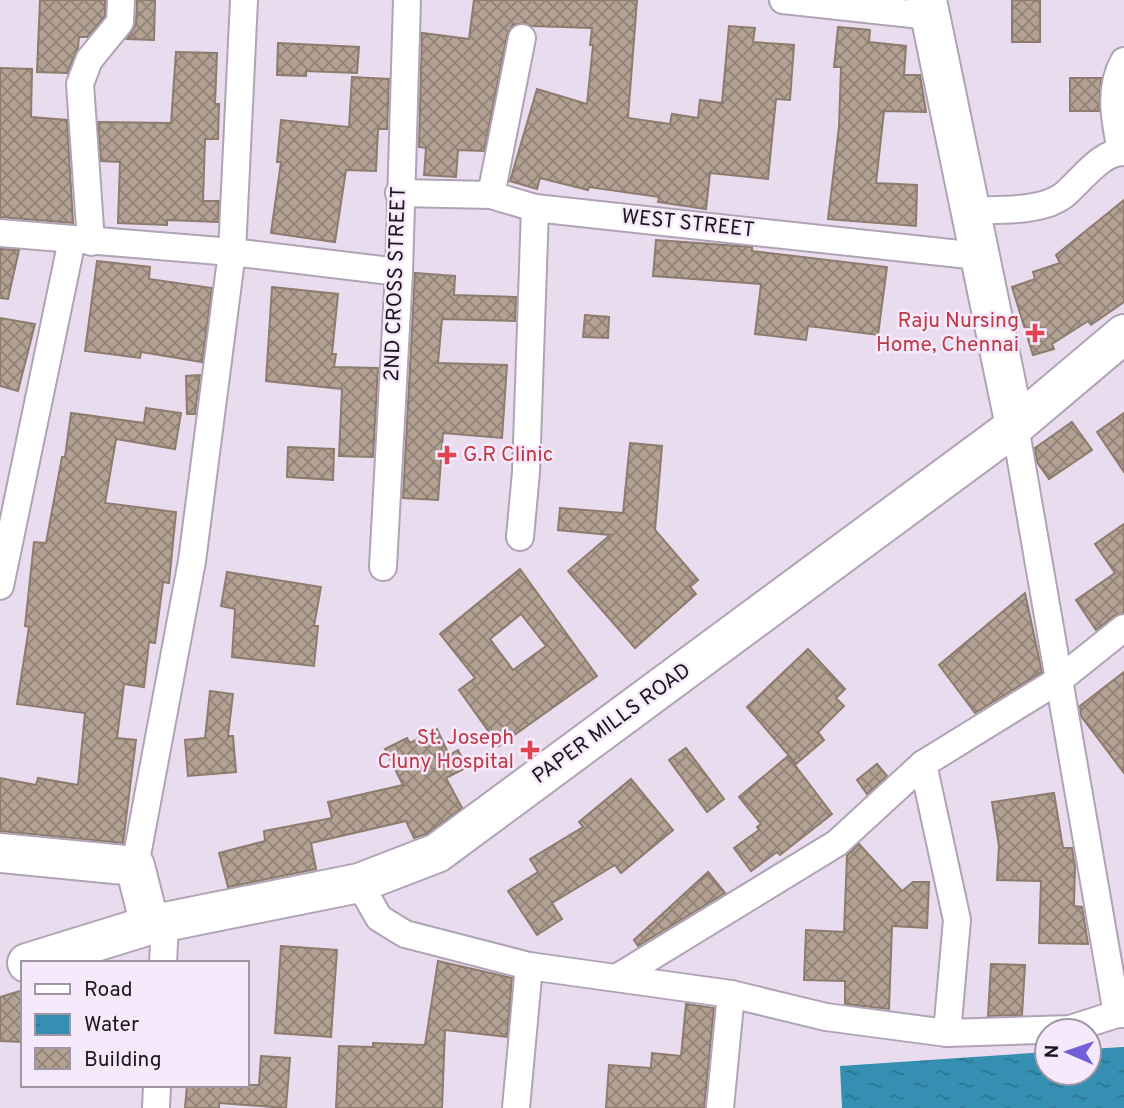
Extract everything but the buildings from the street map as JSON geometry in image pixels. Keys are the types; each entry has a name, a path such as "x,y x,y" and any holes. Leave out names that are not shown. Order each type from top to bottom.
{"main road":[{"path":"928,8 1015,426"},
{"name":"PAPER MILLS ROAD","path":"32,961 158,924 359,883 437,853 1015,426 1124,334"},
{"path":"0,853 135,866 158,924"},
{"name":"PAPER MILLS ROAD","path":"0,971 21,964"}],"street":[{"path":"0,586 82,241 80,84 89,60 120,22 121,0"},
{"path":"135,866 192,561 232,252 244,0"},
{"name":"2ND CROSS STREET","path":"383,568 399,271 399,193 407,0"},
{"path":"783,0 928,8"},
{"path":"491,195 522,38"},
{"path":"969,211 1045,204 1061,197 1097,164 1123,152 1114,119 1115,86 1124,61"},
{"name":"WEST STREET","path":"399,193 491,195 535,208 978,256"},
{"path":"520,537 526,472 535,208"},
{"path":"0,233 232,252 399,271"},
{"path":"359,883 379,918 405,934 529,966 731,994 826,1017 947,1033 1070,1028 1121,1014 1015,426"},
{"path":"618,977 837,843 922,764 1059,680 1124,628"},
{"path":"922,764 957,920 947,1033"},
{"path":"158,924 163,961"},
{"path":"516,1108 529,966"},
{"path":"720,1108 731,994"},
{"path":"156,1108 157,1087"}],"water":[{"path":"1124,1047 1124,1108 842,1108 840,1066 1033,1053 1033,1087 1103,1087 1103,1048"}],"place":[{"name":"Raju Nursing Home, Chennai","path":"1035,333"},
{"name":"G.R Clinic","path":"447,455"},
{"name":"St. Joseph Cluny Hospital","path":"530,750"}]}
